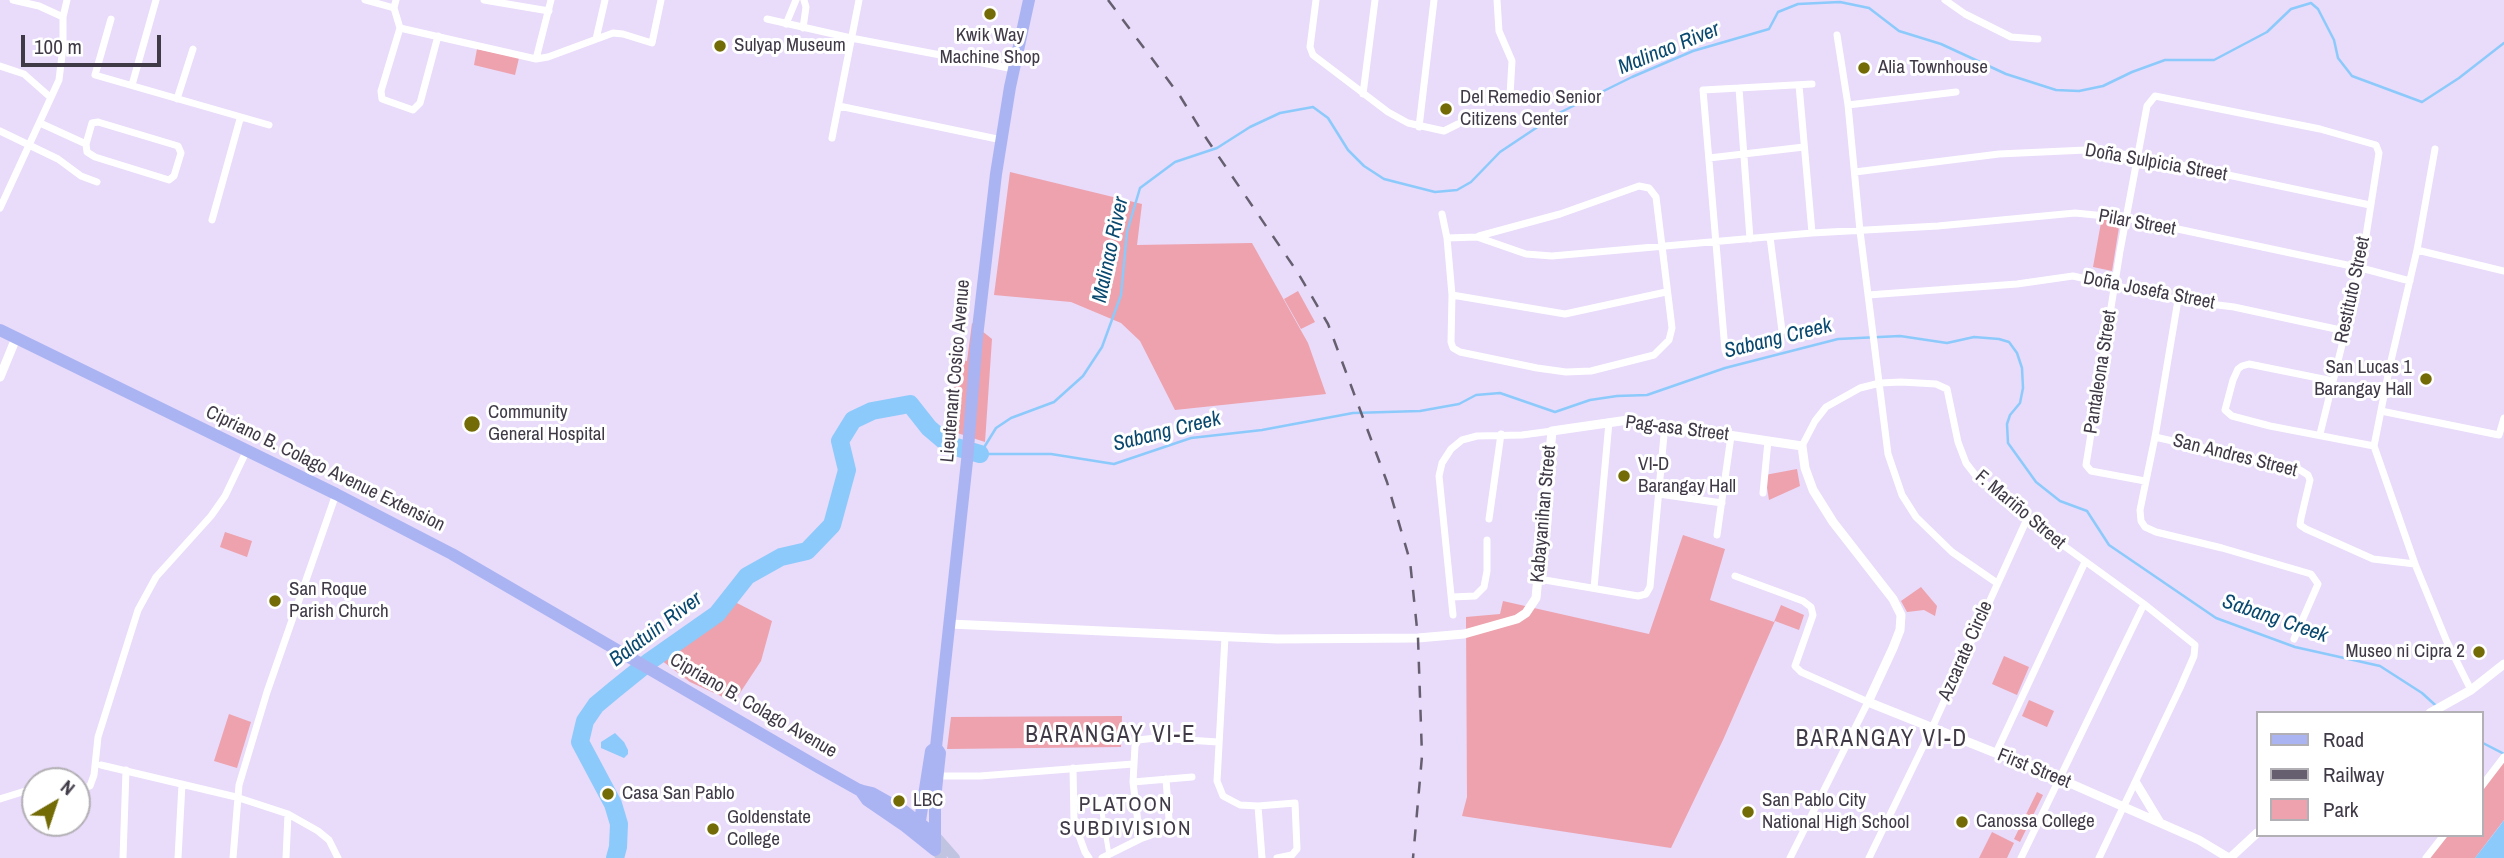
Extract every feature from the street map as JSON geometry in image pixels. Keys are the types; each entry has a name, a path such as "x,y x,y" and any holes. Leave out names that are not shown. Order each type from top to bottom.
{"main road":[{"name":"Lieutenant Cosico Avenue","path":"938,854 934,834 940,753 936,747 967,460 977,337 1002,140 1029,0"},
{"name":"Cipriano B. Colago Avenue Extension","path":"0,330 336,494 452,554 628,655"},
{"name":"Cipriano B. Colago Avenue","path":"628,655 859,790 867,800 918,829 934,834 955,858"},
{"name":"Lieutenant Cosico Avenue","path":"918,829 931,751 936,747"},
{"name":"Cipriano B. Colago Avenue","path":"918,829 938,854"}],"street":[{"path":"13,0 39,6 63,17"},
{"path":"0,208 59,80 63,17 67,0"},
{"path":"132,85 156,0"},
{"path":"365,0 395,4 400,28 381,91 382,99 413,110 420,103 438,36"},
{"path":"484,0 549,11"},
{"path":"536,59 551,0"},
{"path":"596,39 605,0"},
{"path":"400,28 536,59 613,33 652,43 661,0"},
{"path":"786,24 796,0"},
{"path":"803,28 806,6 804,0"},
{"path":"832,138 859,0"},
{"path":"1316,0 1310,47 1313,55 1388,112 1419,127 1444,131 1458,124"},
{"path":"1363,94 1375,0"},
{"path":"1419,127 1434,0"},
{"path":"1497,0 1499,31 1512,61 1510,95"},
{"path":"1945,0 1965,14 2011,37 2038,39"},
{"path":"111,19 95,75 268,125"},
{"path":"767,19 1014,69"},
{"path":"1837,35 1848,105 1860,231 1888,454 1902,495 1916,517 1933,536 1997,583"},
{"path":"177,99 193,49"},
{"path":"0,66 24,74 50,97"},
{"path":"1725,350 1703,90 1812,84"},
{"path":"1799,85 1812,233"},
{"path":"1740,88 1750,239"},
{"path":"1848,105 1956,92"},
{"name":"Restituto Street","path":"2155,96 2345,134 2376,145 2379,153 2361,268 2320,434"},
{"name":"Pantaleona Street","path":"2145,481 2091,471 2086,465 2126,218 2147,106 2155,96"},
{"path":"839,106 1002,140"},
{"path":"212,220 240,118"},
{"path":"40,122 86,144"},
{"path":"98,122 178,146 181,153 174,176 169,180 95,157 87,152 86,144 92,123 98,122"},
{"path":"0,131 58,159 81,176 97,182"},
{"path":"1709,158 1804,147"},
{"name":"Doña Sulpicia Street","path":"1856,172 1999,154 2065,149 2138,156 2370,205"},
{"path":"2435,149 2417,250 2374,446 2415,564 2447,642 2471,690"},
{"path":"1442,214 1447,238 1451,342 1453,348 1460,352 1537,368 1566,372 1591,371 1654,355 1669,340 1672,328 1656,197 1649,188 1639,186 1560,214 1477,237 1447,238"},
{"name":"Pilar Street","path":"1477,237 1526,254 1552,257 1812,233 1938,226 2074,212 2126,218 2410,281"},
{"path":"1770,237 1782,331"},
{"path":"2417,250 2504,271"},
{"name":"Doña Josefa Street","path":"1868,295 2017,284 2073,276 2178,300 2234,307 2345,331"},
{"path":"1451,295 1564,314 1666,292"},
{"path":"2178,300 2140,510 2141,521 2145,527 2156,532 2311,574 2318,584 2294,639"},
{"path":"0,377 16,338"},
{"path":"2333,381 2249,365 2238,369 2225,410 2227,414 2270,426 2374,446"},
{"name":"F. Mariño Street","path":"1802,446 1826,407 1860,388 1880,383 1936,384 1947,388 1958,442 1966,463 1976,476 2027,519 2144,604 2194,645 2195,651 2125,807 2099,858"},
{"path":"2381,411 2499,435 2504,418"},
{"name":"Pag-asa Street","path":"1552,431 1628,420 1802,446"},
{"path":"1594,588 1609,422"},
{"path":"1539,579 1638,596 1646,594 1650,587 1665,424"},
{"path":"1453,615 1439,476 1441,463 1462,440 1478,436 1552,431"},
{"name":"Kabayanihan Street","path":"1226,637 1339,639 1452,636 1517,619 1526,613 1536,598 1552,431"},
{"path":"1489,519 1501,434"},
{"path":"1717,535 1731,436"},
{"name":"San Andres Street","path":"2155,437 2300,471 2308,475 2310,480 2300,525 2382,562 2415,564"},
{"path":"1763,493 1768,441"},
{"path":"1790,858 1893,648 1900,630 1901,615 1893,599 1833,522 1813,490 1805,468 1802,446"},
{"path":"91,783 98,737 138,610 156,576 211,516 225,496 247,450"},
{"path":"233,858 236,797 267,692 336,494"},
{"path":"1659,494 1722,503"},
{"name":"Azcarate Circle","path":"1869,858 1932,728 2027,519"},
{"path":"1452,597 1475,596 1485,587 1487,540"},
{"path":"1996,753 2085,562"},
{"path":"1735,576 1803,601 1811,607 1812,615 1795,666 1801,672 1868,702"},
{"path":"2021,858 2144,604"},
{"path":"950,624 1226,637 1217,781 1223,796 1240,805 1295,803 1297,849 1292,855 1277,858"},
{"path":"2434,711 2471,690 2504,664"},
{"name":"First Street","path":"1868,702 2058,778 2199,840 2230,858"},
{"path":"1140,839 1133,782 1135,747 1138,740 1156,738 1218,741"},
{"path":"2483,784 2503,758"},
{"path":"937,776 1007,774 1133,764"},
{"path":"101,765 236,797 288,814 318,831 329,841 338,858"},
{"path":"1073,768 1076,829 1089,858"},
{"path":"123,858 126,770"},
{"path":"1133,782 1192,777"},
{"path":"1100,800 1105,856 1164,830 1168,825 1166,779"},
{"path":"2136,783 2160,822"},
{"path":"178,858 182,784"},
{"path":"0,799 21,793"},
{"path":"1074,802 1135,798"},
{"path":"1258,806 1262,858"},
{"path":"286,858 288,814"},
{"path":"2230,858 2256,834"},
{"path":"2426,858 2442,837"}],"green space":[{"path":"477,49 519,58 515,75 474,65"},
{"path":"1010,172 1142,204 1137,245 1252,243 1308,343 1326,394 1175,410 1140,341 1121,323 1071,302 994,295"},
{"path":"2102,217 2120,221 2112,271 2093,267"},
{"path":"1298,291 1315,322 1301,329 1284,299"},
{"path":"972,323 992,339 985,442 948,430 958,360 967,361"},
{"path":"1797,469 1800,486 1769,500 1765,475"},
{"path":"225,532 252,541 247,557 220,547"},
{"path":"1683,535 1725,549 1710,600 1774,622 1781,605 1804,615 1799,630 1775,621 1723,740 1671,848 1462,816 1467,797 1466,617 1500,614 1503,601 1649,634"},
{"path":"1921,587 1937,606 1935,616 1924,610 1907,612 1901,601"},
{"path":"735,602 772,621 761,661 734,702 690,682 661,660"},
{"path":"2004,656 2029,667 2017,695 1992,684"},
{"path":"2029,700 2054,711 2047,727 2022,716"},
{"path":"229,714 251,722 237,768 214,761"},
{"path":"1122,716 1121,747 947,749 951,717"},
{"path":"2504,757 2504,820 2475,858 2423,858 2439,837 2483,837 2483,783"},
{"path":"2037,792 2043,795 2020,842 2014,839"},
{"path":"1992,832 2014,843 2007,858 1979,858"}],"water":[{"path":"615,733 628,750 624,758 601,748 601,742"},
{"path":"2504,820 2504,858 2475,858 2499,827"}],"waterway":[{"name":"Malinao River","path":"980,454 996,428 1011,418 1054,402 1083,376 1102,347 1121,295 1127,232 1140,188 1175,162 1217,148 1250,127 1280,113 1313,107 1328,118 1348,150 1364,166 1384,179 1435,192 1457,190 1471,182 1500,152 1557,114 1693,51 1769,29 1778,12 1798,4 1840,2 1869,8 1899,31 1941,44 2006,74 2056,90 2079,91 2103,86 2165,60 2214,60 2267,32 2291,9 2311,3 2318,9 2334,40 2338,58 2352,76 2422,102 2459,78 2504,43"},
{"name":"Sabang Creek","path":"980,454 1051,454 1114,464 1191,438 1262,430 1353,413 1420,411 1459,404 1476,395 1500,393 1555,412 1590,400 1647,395 1725,368 1838,339 1900,336 1947,343 1974,337 1999,339 2009,342 2017,353 2022,368 2023,388 2020,403 2010,415 2007,424 2008,443 2036,482 2060,501 2087,511 2109,545 2216,618 2295,647 2380,666 2422,693 2442,711"},
{"name":"Balatuin River","path":"615,858 619,824 613,804 580,742 585,721 596,705 614,690 717,614 747,576 781,557 807,551 832,525 847,470 840,441 853,420 872,411 910,404 929,428 949,445 980,454"},
{"name":"Sabang Creek","path":"2483,743 2504,754"}],"railway":[{"path":"1108,0 1180,96 1298,273 1328,324 1387,482 1410,561 1418,638 1422,756 1413,858"}],"place":[{"name":"Kwik Way Machine Shop","path":"990,14"},
{"name":"Sulyap Museum","path":"720,46"},
{"name":"Alia Townhouse","path":"1864,68"},
{"name":"Del Remedio Senior Citizens Center","path":"1446,109"},
{"name":"San Lucas 1 Barangay Hall","path":"2426,379"},
{"name":"Community General Hospital","path":"472,424"},
{"name":"VI-D Barangay Hall","path":"1624,476"},
{"name":"San Roque Parish Church","path":"275,601"},
{"name":"Museo ni Cipra 2","path":"2479,652"},
{"name":"Casa San Pablo","path":"608,794"},
{"name":"LBC","path":"899,801"},
{"name":"San Pablo City National High School","path":"1748,812"},
{"name":"Canossa College","path":"1962,822"},
{"name":"Goldenstate College","path":"713,829"}],"district":[{"name":"BARANGAY VI-E","path":"1111,736"},
{"name":"BARANGAY VI-D","path":"1882,740"},
{"name":"PLATOON SUBDIVISION","path":"1126,817"}]}
